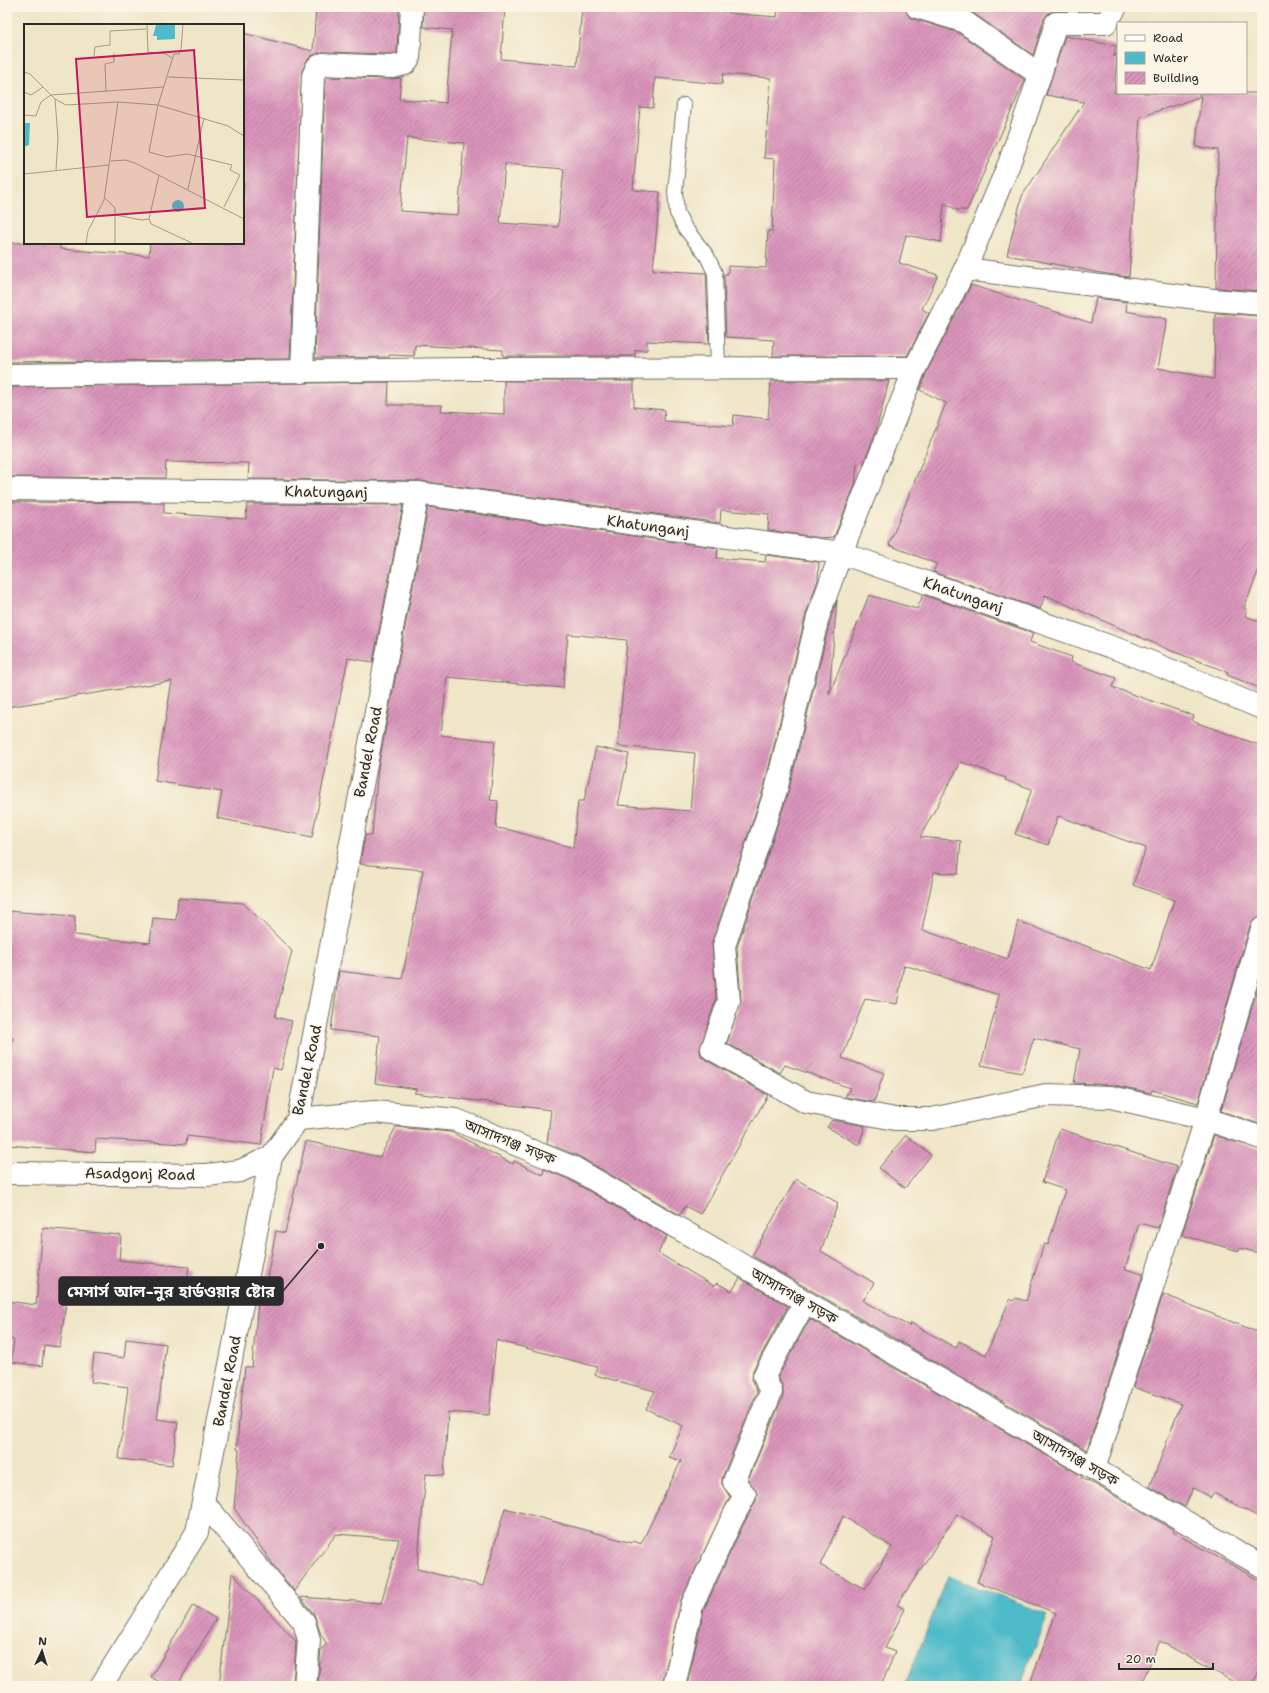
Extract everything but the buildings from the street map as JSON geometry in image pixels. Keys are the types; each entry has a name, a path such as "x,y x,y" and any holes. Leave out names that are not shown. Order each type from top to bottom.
{"street":[{"path":"302,372 313,76 317,68 323,64 392,67 405,64 409,58 412,7"},
{"path":"916,7 963,21 1040,75"},
{"path":"1116,7 1106,23 1056,23 1040,75 1009,164 965,269 916,368 841,553 818,617 776,790 724,946 728,1001 712,1049 806,1102 895,1119 932,1119 1046,1095 1111,1097 1206,1119 1262,1138"},
{"path":"965,269 1213,300 1262,304"},
{"path":"7,374 718,368 916,368"},
{"name":"Khatunganj","path":"7,489 418,493 841,553 1126,652 1262,708"},
{"name":"Bandel Road","path":"101,1686 197,1532 204,1503 271,1157 298,1119 418,493"},
{"path":"1094,1469 1206,1119 1262,928"},
{"name":"আসাদগঞ্জ সড়ক","path":"298,1119 375,1112 456,1120 574,1168 1262,1566"},
{"name":"Asadgonj Road","path":"7,1173 207,1174 240,1171 271,1157"},
{"path":"674,1686 692,1605 732,1519 745,1495 734,1482 771,1392 764,1376 804,1302"},
{"path":"204,1503 304,1622 309,1640 306,1686"}],"lane":[{"path":"684,105 675,192 677,213 684,228 707,256 715,273 718,368"}],"water":[{"path":"948,1576 1048,1615 1020,1686 905,1686"}],"place":[{"name":"মেসার্স আল-নুর হার্ডওয়ার ষ্টোর","path":"321,1246"}]}
